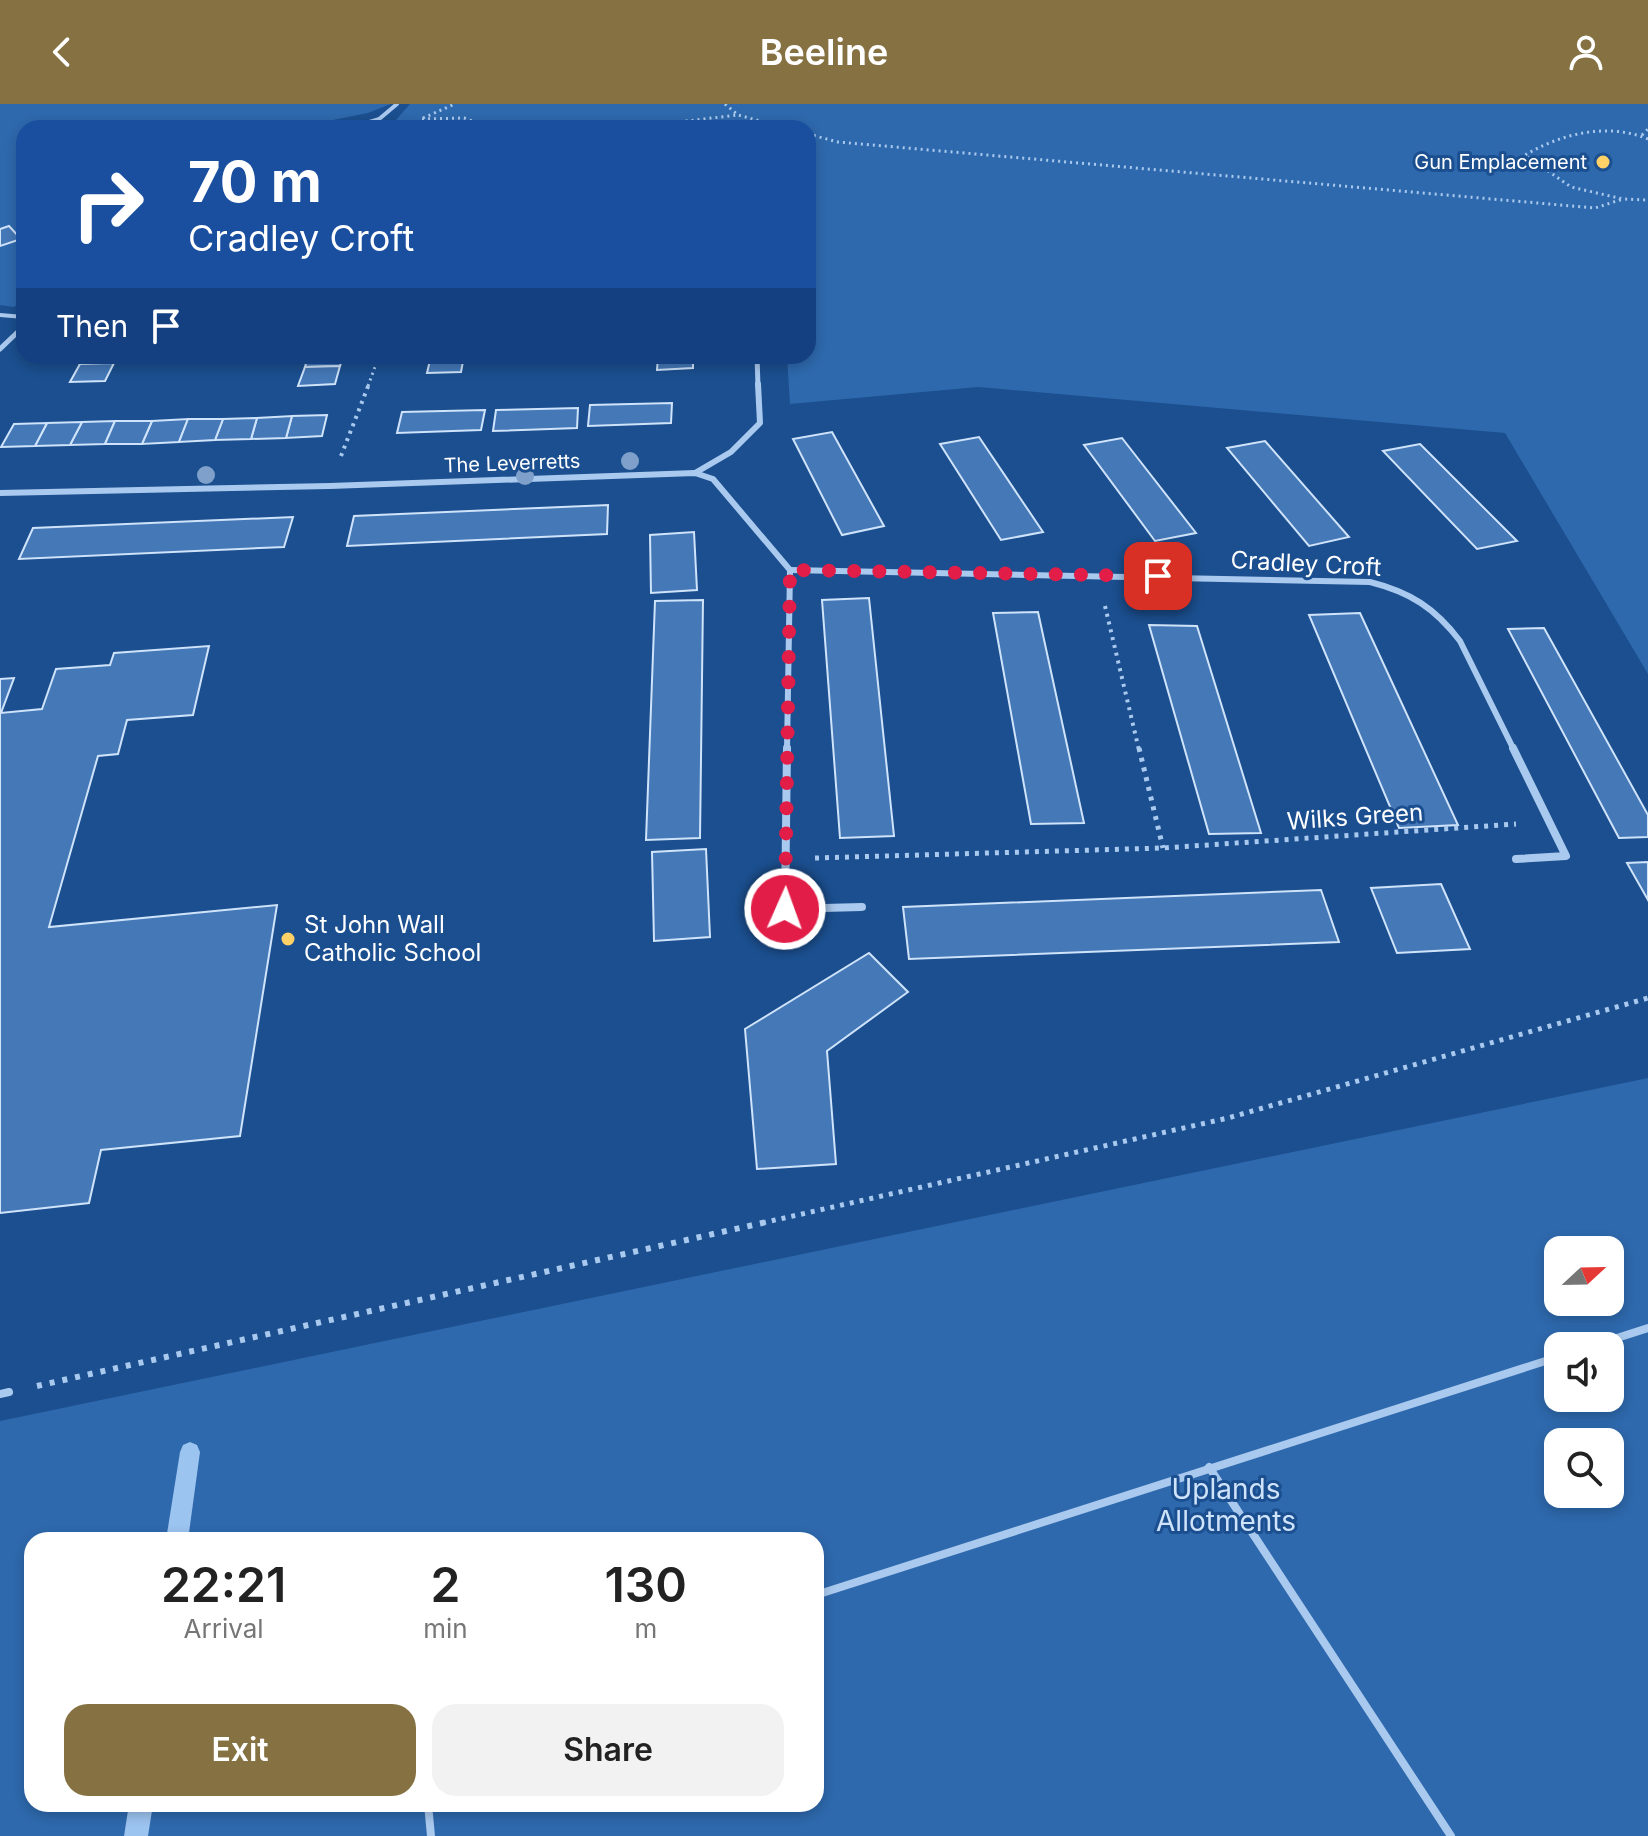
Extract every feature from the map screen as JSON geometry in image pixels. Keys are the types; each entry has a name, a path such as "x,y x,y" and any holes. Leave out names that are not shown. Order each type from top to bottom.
{"street":[{"path":"0,349 16,334"},
{"name":"The Leverretts","path":"0,493 330,486 695,473 731,452 760,423 757,364"},
{"path":"695,473 713,479 790,570 785,909 862,907"},
{"name":"Cradley Croft","path":"790,570 1370,582 1406,590 1440,615 1460,641 1566,856 1516,859"}],"lane":[{"path":"378,120 397,104"},
{"path":"1624,1336 1648,1328"},
{"path":"824,1592 1544,1361"},
{"path":"1209,1467 1451,1836"},
{"path":"429,1812 431,1836"}],"path":[{"path":"725,104 738,115"},
{"path":"695,120 738,115 756,120"},
{"path":"420,120 469,120"},
{"path":"1642,135 1648,129"},
{"path":"1648,139 1642,135 1564,135 1525,155 1571,187 1623,199 1648,200"},
{"path":"816,136 838,142 1595,208 1623,199"},
{"path":"330,486 376,364"},
{"path":"1097,574 1163,848"},
{"name":"Wilks Green","path":"786,858 1163,848 1548,822"},
{"path":"4,1393 1228,1118 1648,998"}],"green space":[{"path":"0,104 391,104 368,113 333,120 16,120 16,306 0,305"},
{"path":"410,104 1648,104 1648,674 1505,433 978,387 790,404 788,364 816,364 816,120 396,120"},
{"name":"Uplands Allotments","path":"1648,1078 1648,1836 0,1836 0,1421"}],"building":[{"path":"9,226 16,234 16,241 0,246 0,229"},
{"path":"80,364 114,364 105,381 70,382"},
{"path":"306,364 341,364 340,366 305,367"},
{"path":"429,364 462,364 461,372 427,373"},
{"path":"657,364 693,364 693,368 657,370"},
{"path":"340,366 335,384 298,386 305,367"},
{"path":"672,403 671,423 588,426 590,405"},
{"path":"578,408 577,428 493,431 496,410"},
{"path":"485,410 481,430 397,433 402,412"},
{"path":"327,415 322,436 286,438 292,416"},
{"path":"292,416 286,438 251,439 257,418"},
{"path":"257,418 251,439 215,440 223,419"},
{"path":"188,419 179,442 142,444 152,421"},
{"path":"188,419 223,419 215,440 179,442"},
{"path":"115,421 105,444 70,445 82,422"},
{"path":"115,421 152,421 142,444 105,444"},
{"path":"82,422 70,445 35,446 47,423"},
{"path":"47,423 35,446 1,447 14,424"},
{"path":"832,432 884,526 842,535 793,439"},
{"path":"979,437 1043,532 1001,540 940,444"},
{"path":"1122,438 1196,533 1155,541 1084,445"},
{"path":"1265,441 1349,537 1309,546 1227,448"},
{"path":"1420,444 1517,541 1477,549 1383,451"},
{"path":"608,505 607,534 347,546 354,516"},
{"path":"293,517 284,547 19,559 33,528"},
{"path":"694,532 697,590 651,593 650,535"},
{"path":"869,598 894,836 840,838 822,600"},
{"path":"703,600 700,838 646,840 655,601"},
{"path":"1038,612 1084,823 1031,824 993,613"},
{"path":"1360,613 1458,825 1399,828 1309,615"},
{"path":"1149,625 1197,626 1261,833 1209,834"},
{"path":"1544,628 1648,815 1648,837 1619,838 1508,629"},
{"path":"209,646 193,715 127,720 118,754 98,756 49,927 277,905 240,1136 101,1150 89,1203 0,1213 0,679 14,678 1,713 42,709 56,669 110,665 114,653"},
{"path":"706,849 710,937 654,941 652,852"},
{"path":"1648,862 1648,900 1627,863"},
{"path":"1441,884 1470,949 1397,953 1371,888"},
{"path":"1321,890 1339,942 909,959 903,907"},
{"path":"869,953 908,992 827,1051 836,1164 757,1169 745,1029"}],"waterway":[{"path":"178,1532 190,1452"},
{"path":"136,1836 140,1812"}],"place":[{"name":"Gun Emplacement","path":"1603,162"},
{"name":"St John Wall Catholic School","path":"288,939"}],"route":[{"path":"785,909 790,570 1158,576"}]}
